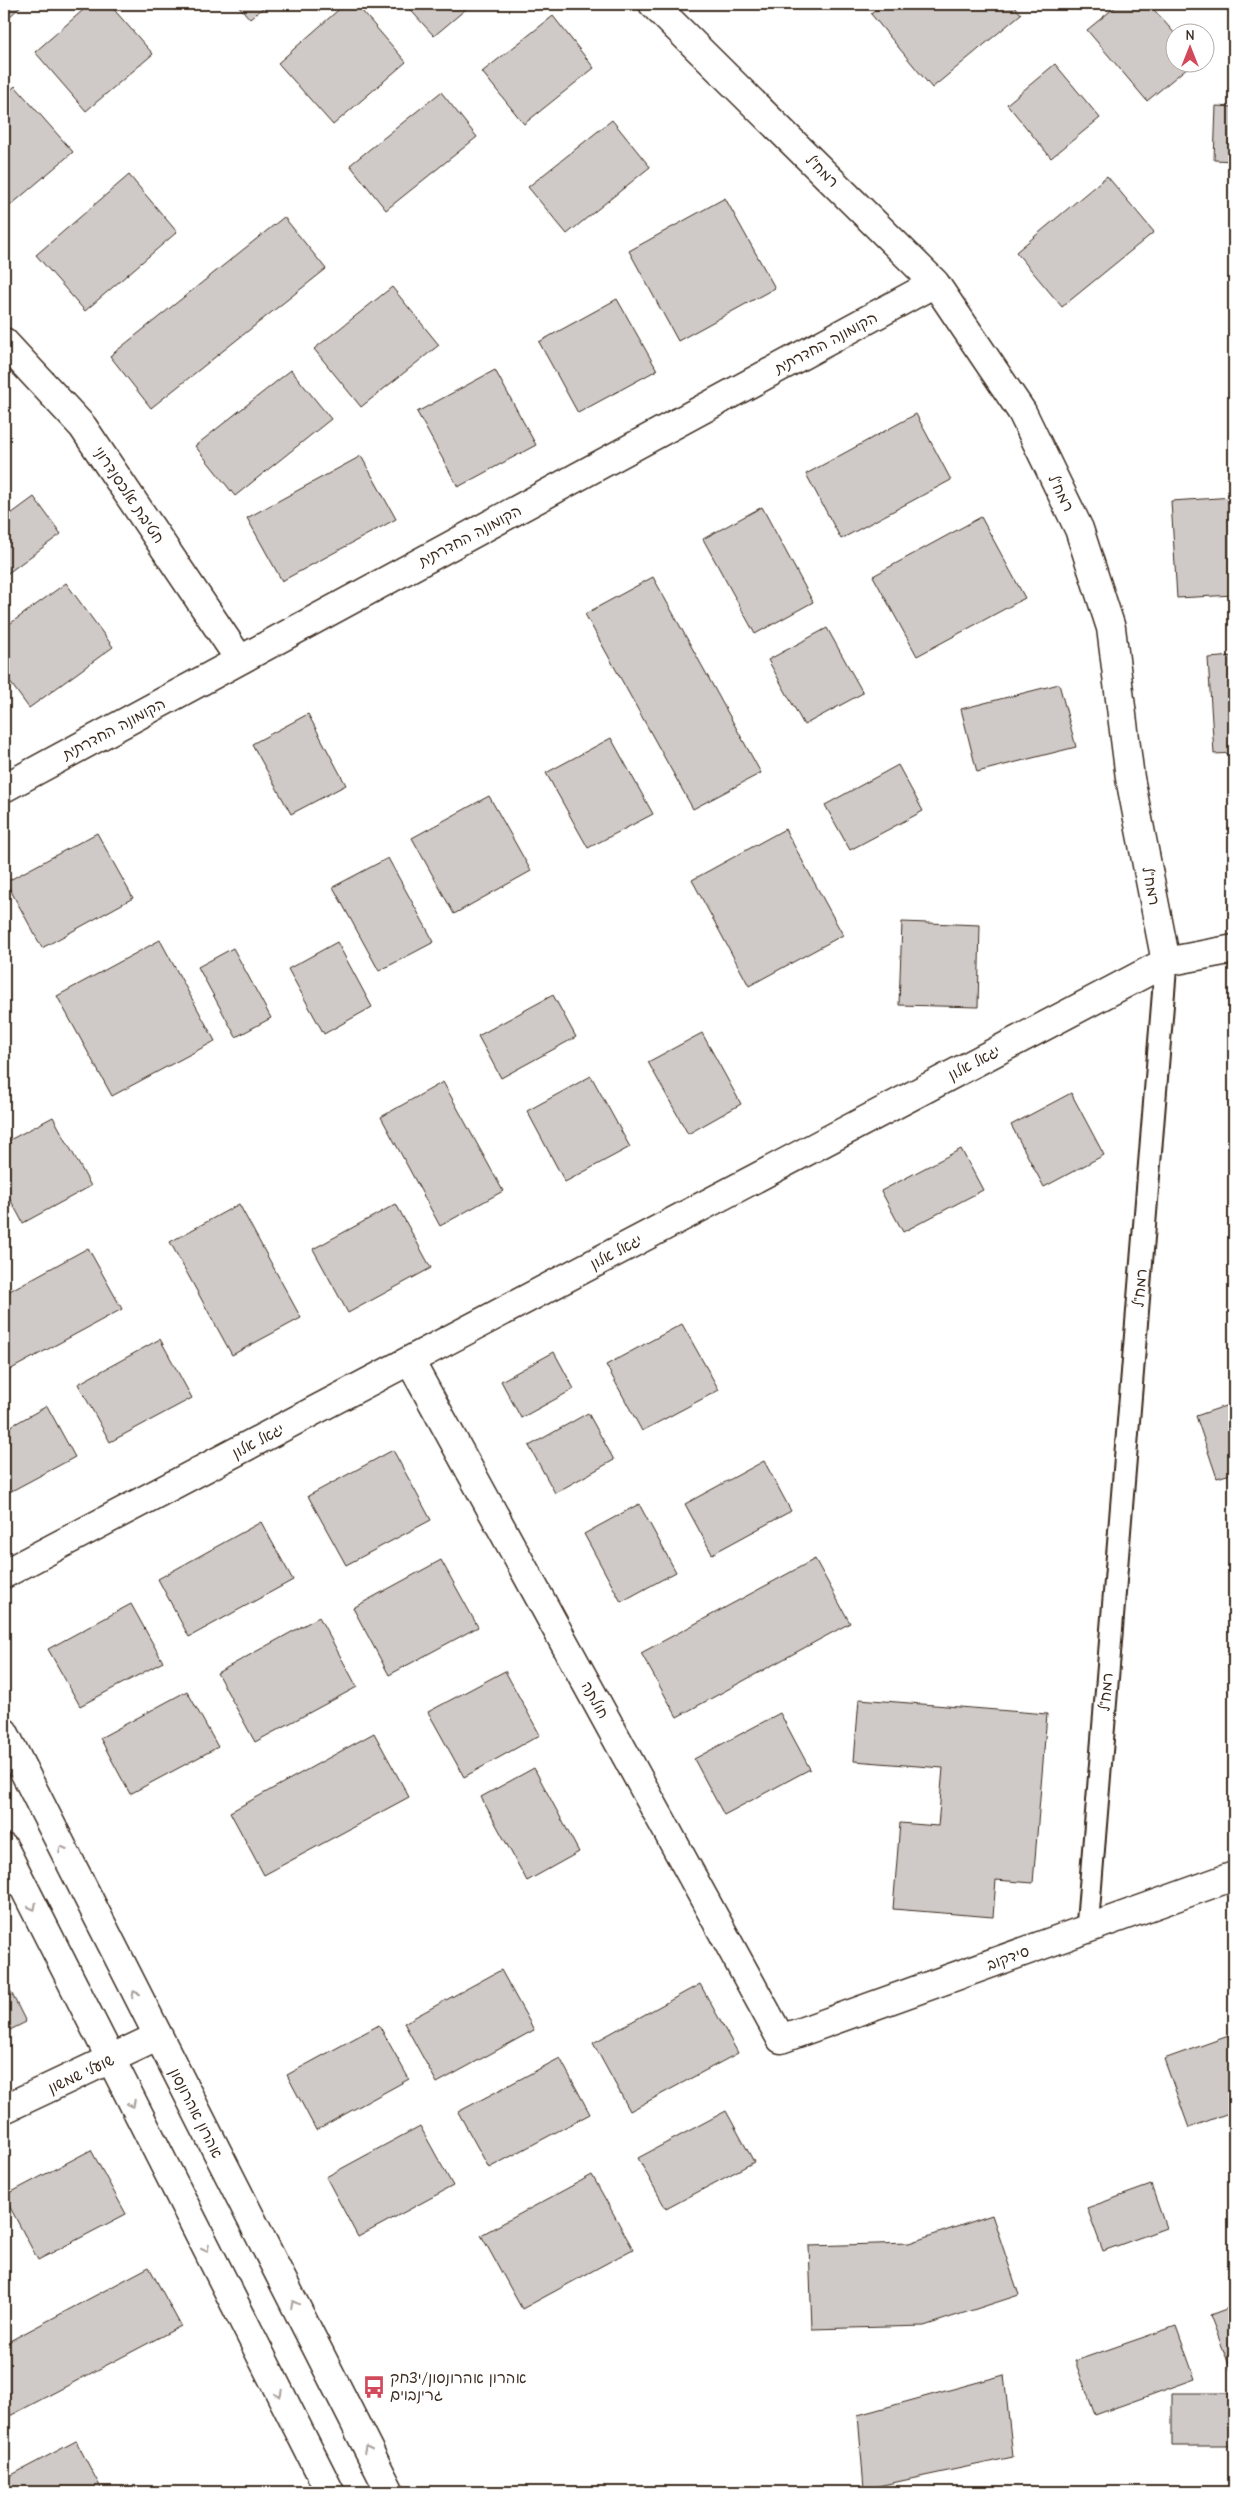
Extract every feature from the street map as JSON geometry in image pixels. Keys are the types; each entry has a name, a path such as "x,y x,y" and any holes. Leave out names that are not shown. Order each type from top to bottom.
{"street":[{"name":"רמח\"ל","path":"653,4 936,283 1022,412 1079,530 1112,628 1130,778 1166,962"},
{"name":"הקומונה החדרתית","path":"4,788 936,283"},
{"name":"חטיבת אלכסנדרוני","path":"4,342 83,427 240,660"},
{"name":"יגאל אלון","path":"4,1574 1166,962 1234,948"},
{"name":"חולתה","path":"410,1361 781,2039"},
{"name":"אהרון אהרונסון","path":"4,1732 157,2037 390,2492"},
{"path":"4,1848 110,2061 330,2492"},
{"name":"סידקוב","path":"781,2039 1234,1876"},
{"name":"שועלי שמשון","path":"4,2109 110,2061 157,2037"}],"lane":[{"name":"רמח\"ל","path":"1087,1929 1166,962"}],"building":[{"path":"4,4 23,4 4,22"},
{"path":"90,4 109,4 153,54 86,111 35,52"},
{"path":"237,4 268,4 250,19"},
{"path":"345,4 356,4 406,62 333,125 278,63"},
{"path":"405,4 472,4 434,36"},
{"path":"883,4 1012,4 1021,14 932,88 871,14"},
{"path":"1119,4 1149,4 1166,24 1166,72 1182,72 1147,101 1087,30"},
{"path":"553,16 594,68 524,124 482,72"},
{"path":"1055,64 1100,118 1051,158 1007,104"},
{"path":"15,86 73,152 4,211 4,96"},
{"path":"441,92 477,137 386,210 350,165"},
{"path":"1216,106 1234,107 1234,161 1214,160"},
{"path":"612,120 650,167 567,234 528,187"},
{"path":"129,175 177,232 85,311 36,255"},
{"path":"1107,176 1154,232 1062,307 1016,252"},
{"path":"725,198 775,288 678,341 629,251"},
{"path":"284,217 326,269 151,408 110,356"},
{"path":"392,287 439,345 361,407 314,349"},
{"path":"617,299 657,370 578,413 539,342"},
{"path":"291,370 331,419 235,496 195,446"},
{"path":"495,370 536,445 458,487 417,412"},
{"path":"916,414 951,480 841,539 806,474"},
{"path":"361,456 396,519 282,581 247,518"},
{"path":"34,497 61,534 4,576 4,519"},
{"path":"1234,497 1234,595 1177,598 1171,501"},
{"path":"762,507 813,602 755,634 703,539"},
{"path":"981,517 1025,598 917,656 873,576"},
{"path":"653,577 761,773 693,809 585,614"},
{"path":"66,583 113,647 29,708 4,674 4,628"},
{"path":"827,628 863,693 804,725 768,660"},
{"path":"1234,656 1234,753 1214,754 1208,658"},
{"path":"1059,684 1076,747 977,772 961,709"},
{"path":"308,714 346,785 291,814 252,744"},
{"path":"611,738 653,814 588,848 546,773"},
{"path":"898,765 923,811 850,850 825,805"},
{"path":"489,796 531,871 454,914 412,838"},
{"path":"785,829 843,935 749,986 692,880"},
{"path":"97,833 133,898 42,948 6,882"},
{"path":"388,858 434,942 379,971 333,887"},
{"path":"902,922 980,925 978,1007 899,1005"},
{"path":"160,940 215,1041 112,1096 57,996"},
{"path":"337,942 372,1007 324,1034 288,969"},
{"path":"233,948 271,1018 236,1037 198,967"},
{"path":"553,995 576,1037 501,1078 478,1036"},
{"path":"702,1033 741,1104 688,1134 648,1062"},
{"path":"591,1076 630,1147 565,1182 527,1111"},
{"path":"443,1082 503,1191 440,1226 381,1117"},
{"path":"1071,1093 1104,1155 1044,1187 1011,1125"},
{"path":"53,1117 91,1186 23,1223 4,1188 4,1143"},
{"path":"961,1149 983,1190 903,1232 881,1191"},
{"path":"239,1204 301,1318 232,1355 170,1242"},
{"path":"396,1204 431,1268 348,1313 313,1249"},
{"path":"88,1248 122,1309 4,1373 4,1294"},
{"path":"682,1324 719,1390 642,1431 606,1365"},
{"path":"160,1339 192,1398 110,1442 78,1384"},
{"path":"554,1352 574,1389 521,1418 501,1381"},
{"path":"1234,1403 1234,1473 1217,1478 1196,1416"},
{"path":"47,1406 75,1457 4,1495 4,1430"},
{"path":"588,1413 614,1460 555,1493 529,1446"},
{"path":"393,1450 431,1520 346,1565 308,1496"},
{"path":"764,1461 791,1511 712,1554 685,1504"},
{"path":"639,1504 676,1572 621,1602 584,1534"},
{"path":"261,1522 293,1580 189,1637 158,1579"},
{"path":"815,1559 850,1623 677,1717 641,1653"},
{"path":"441,1560 478,1627 389,1675 353,1608"},
{"path":"131,1604 163,1662 80,1706 48,1649"},
{"path":"319,1617 357,1687 255,1742 217,1673"},
{"path":"505,1671 540,1735 464,1777 428,1712"},
{"path":"187,1691 218,1747 130,1794 100,1738"},
{"path":"859,1699 1047,1714 1033,1883 996,1880 993,1917 893,1909 900,1823 938,1826 943,1768 854,1761"},
{"path":"780,1713 810,1769 724,1815 694,1759"},
{"path":"374,1733 409,1797 264,1875 230,1812"},
{"path":"534,1768 579,1852 527,1881 481,1797"},
{"path":"501,1970 534,2030 437,2083 404,2023"},
{"path":"4,1978 26,2022 4,2033"},
{"path":"700,1984 738,2053 630,2111 593,2043"},
{"path":"379,2025 409,2079 316,2130 287,2075"},
{"path":"1234,2034 1234,2111 1189,2128 1164,2059"},
{"path":"560,2058 590,2114 489,2168 458,2112"},
{"path":"726,2111 754,2162 666,2209 638,2158"},
{"path":"420,2126 453,2186 358,2237 326,2177"},
{"path":"91,2150 126,2214 38,2260 4,2196"},
{"path":"592,2175 633,2249 522,2309 481,2235"},
{"path":"1151,2185 1166,2228 1103,2251 1087,2208"},
{"path":"992,2215 1019,2295 924,2326 812,2329 809,2246 909,2243"},
{"path":"149,2267 181,2326 4,2419 4,2344"},
{"path":"1234,2306 1234,2369 1231,2370 1210,2315"},
{"path":"1176,2326 1195,2379 1095,2415 1075,2361"},
{"path":"1004,2375 1013,2457 864,2489 858,2415"},
{"path":"1172,2393 1234,2393 1234,2446 1172,2446"},
{"path":"76,2441 103,2492 10,2492 4,2479"}],"place":[{"name":"אהרון אהרונסון/יצחק גרינבוים","path":"374,2387"}]}
